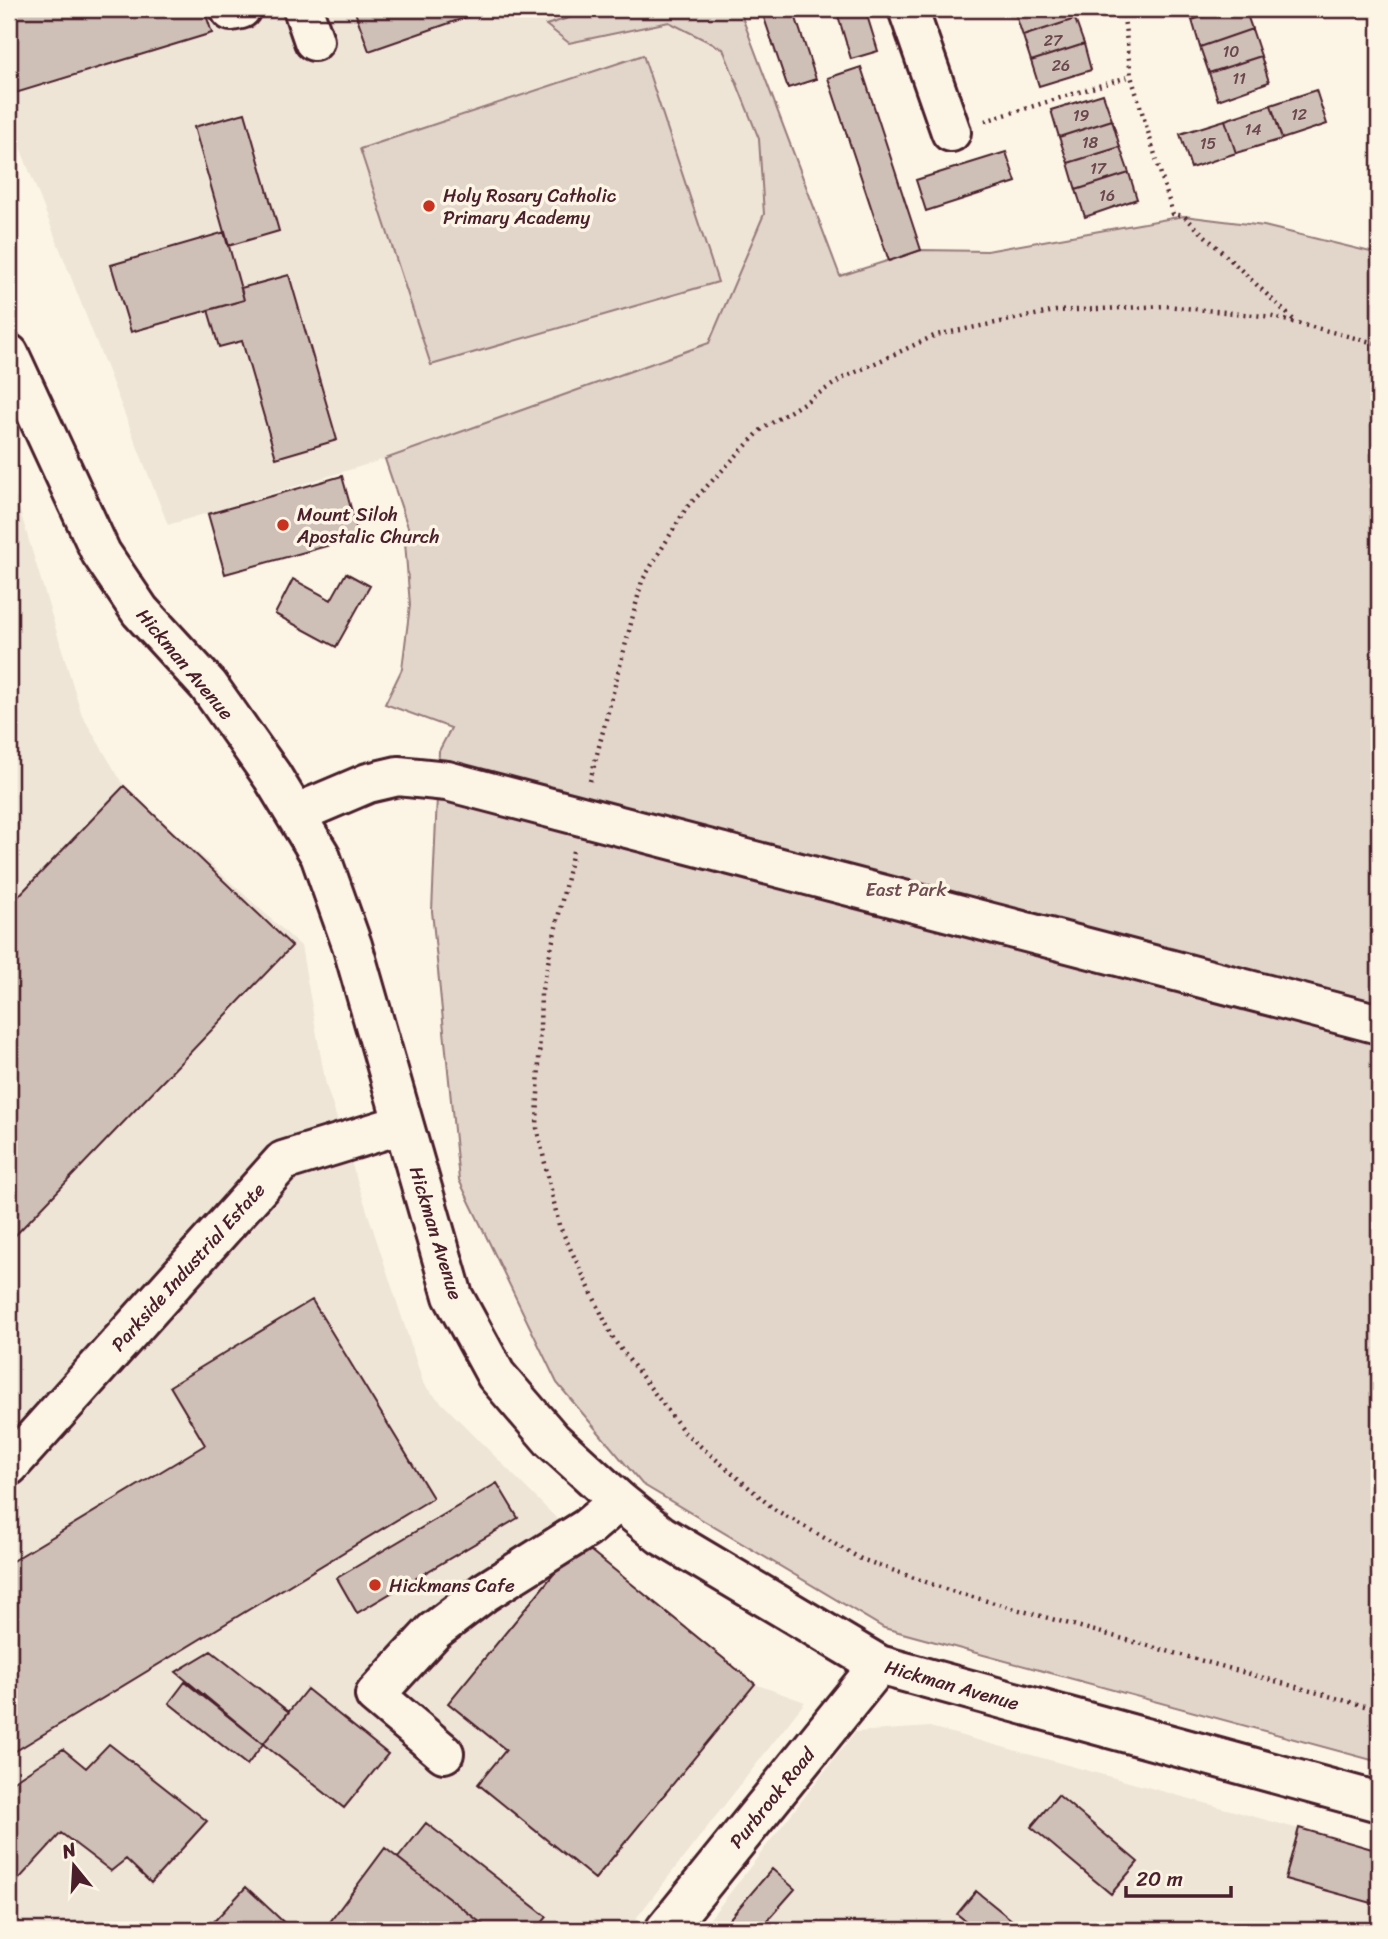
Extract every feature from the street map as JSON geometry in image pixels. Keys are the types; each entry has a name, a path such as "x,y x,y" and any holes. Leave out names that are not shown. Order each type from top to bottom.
{"street":[{"path":"908,9 951,132"},
{"name":"Hickman Avenue","path":"9,354 101,553 140,611 208,685 272,776 320,855 352,945 453,1296 496,1375 552,1440 661,1535 879,1665 1379,1802"},
{"path":"295,814 368,783 398,776 447,781 1379,1024"},
{"name":"Parkside Industrial Estate","path":"9,1466 283,1161 403,1124"},
{"path":"444,1753 375,1695 435,1631 485,1592 587,1528 619,1501"},
{"name":"Purbrook Road","path":"665,1930 879,1665"}],"path":[{"path":"1123,9 1131,76 1173,214 1184,216 1297,323"},
{"path":"951,132 1131,76"},
{"path":"1379,344 1273,317 1166,306 1055,311 936,335 845,377 762,429 687,507 642,580 581,816 541,994 537,1128 559,1225 614,1340 685,1433 775,1509 861,1559 951,1591 1379,1710"}],"shaded area":[{"name":"Holy Rosary Catholic Primary Academy","path":"9,9 739,9 840,276 710,343 385,459 168,525 16,137 9,138"},
{"path":"9,475 82,715 124,786 301,946 326,1085 424,1385 580,1542 755,1684 805,1702 627,1930 9,1930"},
{"path":"930,1727 1379,1851 1379,1930 701,1930 855,1732"}],"green space":[{"name":"East Park","path":"597,9 739,9 840,276 921,250 987,251 1184,216 1264,226 1379,254 1379,1762 884,1628 642,1484 557,1383 459,1180 432,911 439,751 451,728 385,704 402,669 410,605 405,542 412,539 385,459 709,343 764,214 759,139 723,49 669,22 569,43 546,25"},
{"path":"643,55 718,282 431,365 360,149"}],"building":[{"path":"9,9 204,9 212,33 9,95"},
{"path":"354,9 490,9 369,51"},
{"path":"761,9 793,9 816,79 788,88"},
{"path":"836,9 865,9 878,51 851,59"},
{"path":"1072,9 1075,19 1023,36 1014,10"},
{"path":"1188,9 1225,9 1192,20"},
{"path":"1225,9 1245,9 1252,29 1200,47 1192,20"},
{"path":"1075,19 1084,44 1031,61 1023,36"},
{"path":"1252,29 1261,56 1209,73 1200,47"},
{"path":"1084,44 1091,70 1039,86 1031,61"},
{"path":"1261,56 1269,82 1218,100 1209,73"},
{"path":"861,67 921,250 889,261 828,78"},
{"path":"1316,90 1327,124 1282,139 1271,105"},
{"path":"1103,94 1112,120 1059,137 1051,110"},
{"path":"1271,105 1282,139 1236,153 1225,120"},
{"path":"245,113 279,231 228,246 194,127"},
{"path":"1112,120 1120,147 1068,163 1059,137"},
{"path":"1225,120 1236,153 1191,168 1180,134"},
{"path":"1120,147 1129,173 1076,190 1068,163"},
{"path":"1006,152 1016,182 926,211 916,180"},
{"path":"1129,173 1137,199 1085,217 1076,190"},
{"path":"225,232 244,300 131,332 111,265"},
{"path":"289,275 337,440 276,458 242,341 219,347 208,310 244,300 241,288"},
{"name":"Mount Siloh Apostalic Church","path":"342,476 359,537 225,574 208,514"},
{"path":"346,573 370,586 336,647 275,614 293,579 331,600"},
{"path":"124,786 292,946 9,1242 9,906"},
{"path":"312,1300 433,1498 9,1755 9,1597 12,1595 9,1589 9,1563 205,1445 170,1386"},
{"path":"497,1483 518,1518 357,1613 337,1578"},
{"path":"580,1542 755,1684 595,1879 478,1784 506,1750 448,1703"},
{"path":"211,1651 289,1712 263,1744 176,1672"},
{"path":"185,1682 263,1744 247,1765 169,1703"},
{"path":"307,1689 388,1754 344,1808 263,1744"},
{"path":"109,1744 207,1821 151,1883 126,1859 111,1871 61,1833 9,1890 9,1784 63,1749 86,1768"},
{"path":"1058,1795 1138,1862 1111,1894 1031,1827"},
{"path":"426,1823 547,1917 536,1930 490,1930 398,1858"},
{"path":"1299,1828 1379,1851 1379,1905 1285,1879"},
{"path":"385,1848 398,1858 490,1930 324,1930"},
{"path":"772,1869 795,1889 759,1930 720,1930"},
{"path":"246,1887 292,1930 206,1930"},
{"path":"976,1891 1024,1930 977,1930 957,1914"}],"place":[{"name":"Holy Rosary Catholic Primary Academy","path":"429,206"},
{"name":"Mount Siloh Apostalic Church","path":"283,525"},
{"name":"Hickmans Cafe","path":"375,1585"}]}
